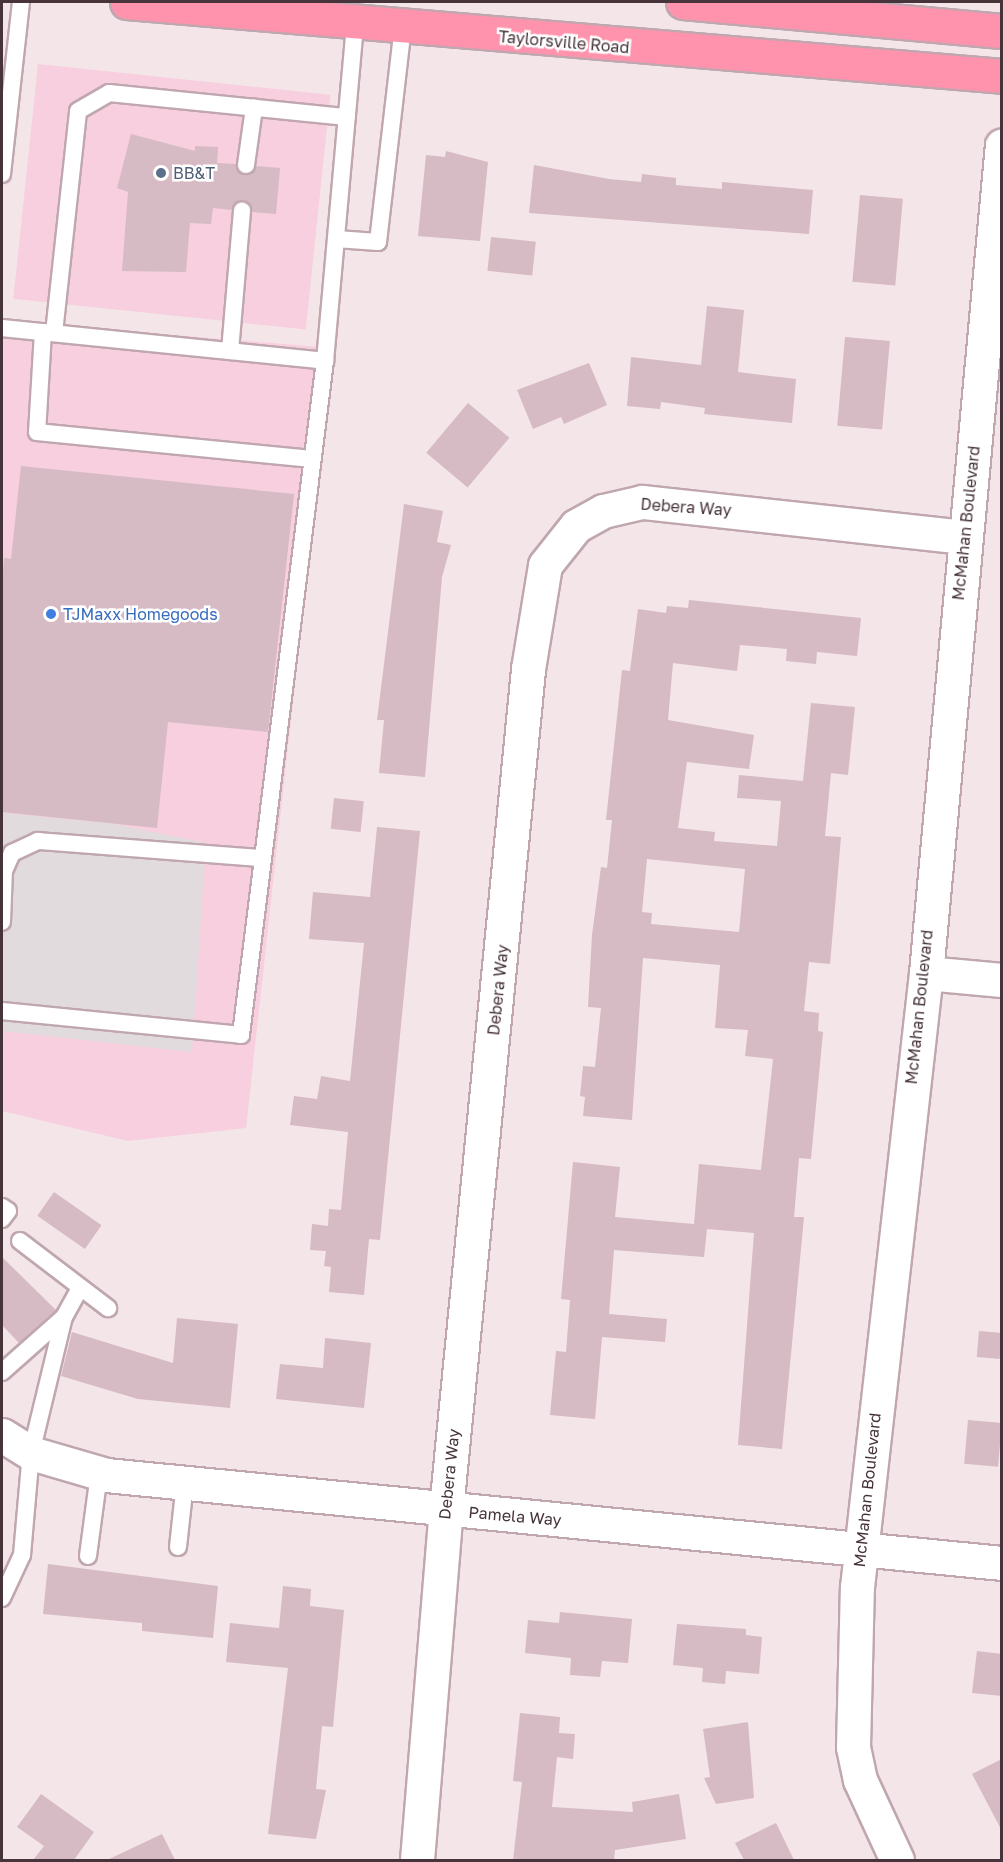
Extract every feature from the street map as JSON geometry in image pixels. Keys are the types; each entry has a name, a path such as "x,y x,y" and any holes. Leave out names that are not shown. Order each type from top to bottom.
{"main road":[{"name":"Taylorsville Road","path":"127,2 681,52 790,54 1002,76"},
{"path":"683,2 1002,31"}],"street":[{"name":"McMahan Boulevard","path":"897,1860 860,1780 853,1747 860,1550 926,973 964,537 1002,145"},
{"name":"Debera Way","path":"417,1860 446,1509 528,669 544,565 576,525 603,511 642,502 964,537"},
{"path":"926,973 1002,980"},
{"name":"Pamela Way","path":"2,1435 31,1453 99,1474 1002,1563"}],"lane":[{"path":"2,174 21,2"},
{"path":"2,1011 241,1035 261,858 325,361 354,22"},
{"path":"336,239 378,242 403,26"},
{"path":"312,459 37,432 78,111 109,93 347,117"},
{"path":"246,165 254,108"},
{"path":"230,351 242,211"},
{"path":"2,327 325,361"},
{"path":"2,922 4,871 12,853 38,841 261,858"},
{"path":"2,1207 8,1211 2,1219"},
{"path":"20,1241 108,1308"},
{"path":"2,1598 22,1555 31,1453 64,1317 80,1287"},
{"path":"2,1372 64,1317"},
{"path":"88,1556 99,1474"},
{"path":"178,1547 185,1483"}],"shaded area":[{"path":"38,64 330,95 306,329 13,299"},
{"path":"2,321 332,348 246,1128 128,1141 2,1111"},
{"path":"2,813 109,823 206,843 192,1052 2,1031"}],"building":[{"path":"131,134 195,151 195,146 218,147 217,163 236,164 244,175 256,166 280,168 276,214 252,212 242,201 232,210 213,208 211,224 190,223 186,272 122,271 128,192 117,188"},
{"path":"446,151 488,162 480,241 418,236 426,155 445,157"},
{"path":"534,165 609,179 641,182 642,174 676,178 676,185 722,189 722,182 813,190 809,234 529,213"},
{"path":"860,195 903,199 895,285 852,282"},
{"path":"491,237 536,242 532,276 487,271"},
{"path":"707,306 744,310 738,372 796,379 792,423 704,414 705,408 661,402 660,409 627,406 631,357 701,365"},
{"path":"845,337 890,341 882,430 837,426"},
{"path":"589,363 607,405 564,424 561,417 533,429 517,390"},
{"path":"468,403 509,438 468,488 426,453"},
{"path":"21,466 294,494 268,732 168,722 157,828 2,812 2,583 4,558 11,559"},
{"path":"404,504 443,511 437,542 451,545 442,577 425,777 379,773 384,720 377,720"},
{"path":"689,600 861,618 857,656 817,652 816,664 786,661 787,649 740,645 737,671 673,663 668,720 754,735 749,769 687,762 678,828 715,832 714,841 777,846 781,801 737,798 739,775 803,781 811,703 855,707 848,775 831,773 825,836 841,837 830,964 809,962 804,1011 819,1013 818,1031 823,1032 811,1159 799,1158 794,1217 804,1217 782,1449 738,1445 754,1233 707,1229 704,1257 614,1250 609,1314 667,1319 665,1342 602,1337 595,1419 550,1415 556,1351 566,1352 570,1300 561,1299 573,1162 620,1167 615,1217 694,1224 699,1164 761,1170 773,1059 745,1056 748,1030 715,1028 720,965 643,958 632,1120 583,1116 585,1097 580,1096 583,1066 595,1067 601,1008 588,1007 592,935 601,867 607,868 612,820 606,820 622,670 630,671 638,609 666,613 667,606 688,608","holes":["647,859 745,869 739,932 651,924 652,913 642,912"]},
{"path":"334,798 364,801 361,832 331,829"},
{"path":"377,827 420,831 380,1240 369,1239 364,1295 329,1292 331,1267 324,1266 326,1251 310,1250 312,1224 328,1226 329,1209 341,1210 348,1132 290,1125 294,1096 317,1099 321,1076 350,1081 364,943 309,939 313,892 370,897"},
{"path":"54,1192 102,1225 85,1249 37,1216"},
{"path":"2,1257 56,1310 19,1343 2,1325"},
{"path":"177,1318 238,1324 230,1408 138,1399 61,1376 72,1332 173,1363"},
{"path":"979,1331 1002,1333 1000,1359 977,1357"},
{"path":"325,1338 371,1343 364,1408 276,1399 280,1364 323,1368"},
{"path":"968,1420 1002,1423 998,1467 964,1464"},
{"path":"48,1564 218,1586 213,1638 142,1631 142,1623 43,1614"},
{"path":"283,1586 311,1589 310,1606 344,1610 333,1727 322,1726 316,1789 326,1790 316,1839 268,1834 288,1668 226,1662 230,1623 279,1628"},
{"path":"560,1612 632,1619 628,1663 602,1661 600,1677 570,1675 571,1658 525,1653 528,1620 559,1623"},
{"path":"677,1624 746,1629 746,1635 762,1637 759,1674 726,1671 725,1684 702,1682 703,1668 673,1665"},
{"path":"977,1651 1002,1654 1002,1696 972,1693"},
{"path":"520,1713 560,1717 559,1733 575,1734 573,1759 557,1757 552,1807 633,1812 632,1802 679,1794 686,1839 615,1850 614,1860 513,1860 522,1782 513,1781"},
{"path":"748,1722 754,1798 716,1804 704,1778 710,1777 703,1729"},
{"path":"1002,1759 1002,1831 972,1774"},
{"path":"41,1794 94,1832 74,1860 33,1860 44,1846 17,1827"},
{"path":"776,1823 794,1860 744,1860 735,1843"},
{"path":"162,1834 175,1860 107,1860"}],"place":[{"name":"BB&T","path":"161,173"},
{"name":"TJMaxx Homegoods","path":"51,614"}]}
